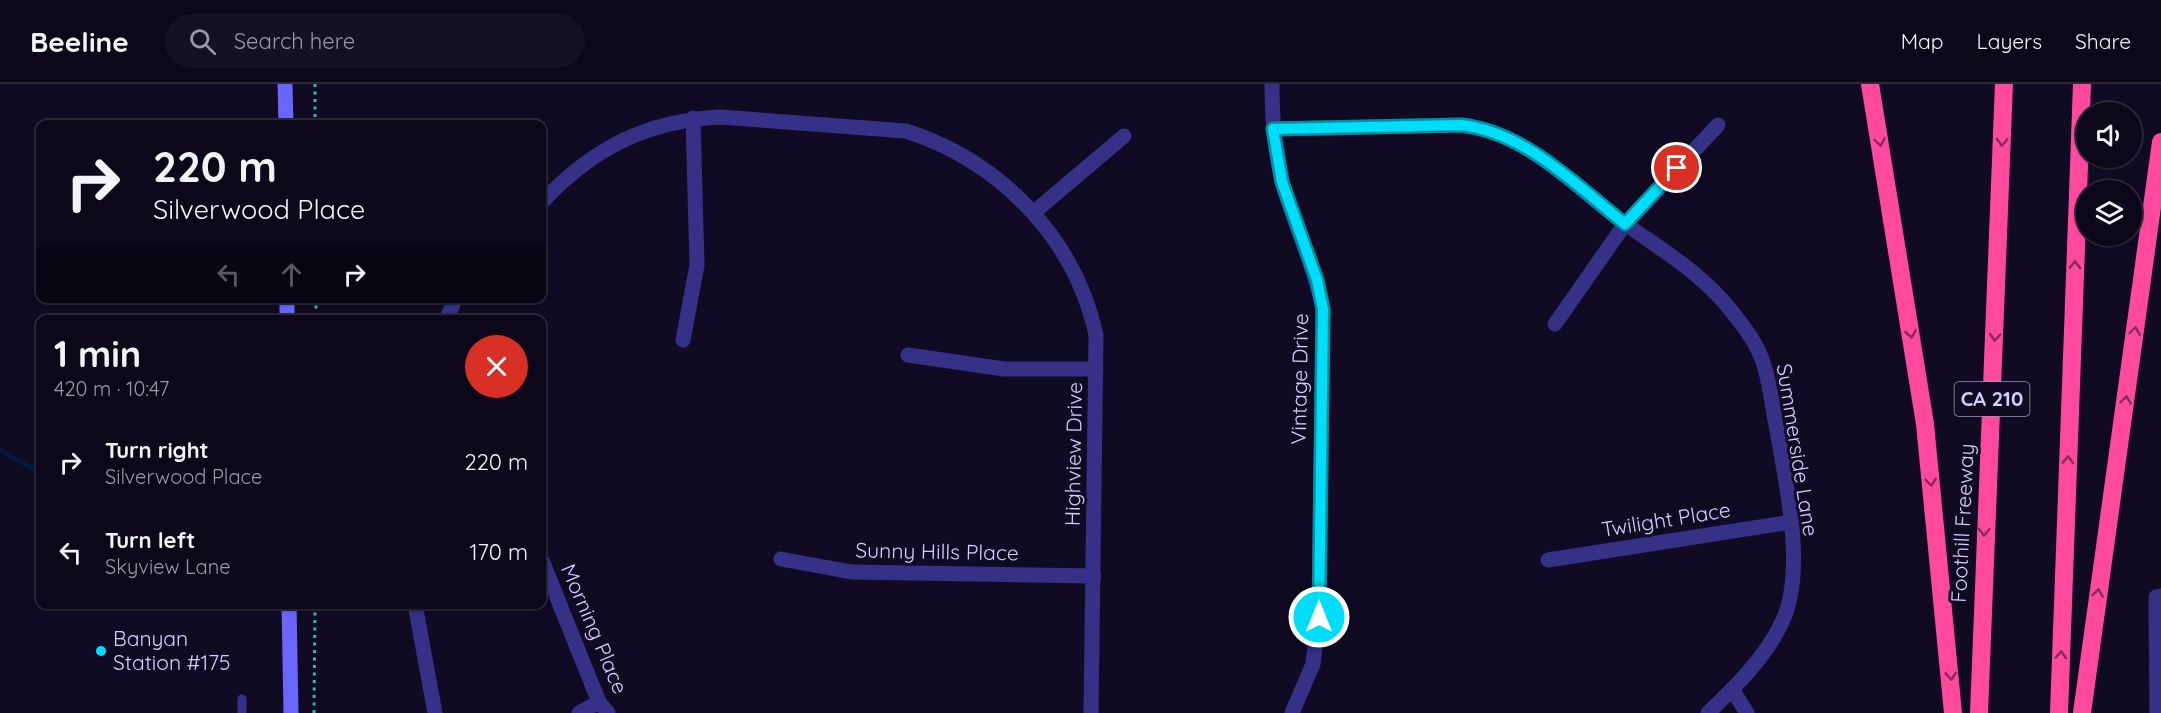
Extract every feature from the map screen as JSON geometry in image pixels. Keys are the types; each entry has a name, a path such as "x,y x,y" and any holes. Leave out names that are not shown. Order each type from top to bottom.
{"highway":[{"path":"1870,84 1925,424 1953,713"},
{"name":"Foothill Freeway","path":"1979,713 1983,562 1998,288 2004,84"},
{"path":"2059,713 2082,84"},
{"path":"2082,713 2161,142"}],"main road":[{"path":"285,84 286,120"},
{"path":"290,609 291,713"}],"street":[{"name":"Vintage Drive","path":"1272,84 1273,129 1282,182 1317,280 1323,309 1319,617 1313,664 1292,713"},
{"name":"Highview Drive","path":"546,198 568,175 606,147 644,130 693,118 720,117 906,131 935,140 968,157 1004,182 1033,213 1061,251 1089,306 1096,335 1091,713"},
{"path":"683,340 697,265 693,118"},
{"name":"Summerside Lane","path":"1273,129 1461,125 1485,128 1539,156 1625,224 1687,265 1713,289 1759,351 1769,389 1791,522 1793,577 1783,622 1757,660 1707,713"},
{"path":"1555,324 1625,224 1718,125"},
{"path":"1033,213 1124,136"},
{"path":"908,355 1004,369 1096,369"},
{"name":"Twilight Place","path":"1548,560 1791,522"},
{"name":"Sunny Hills Place","path":"781,560 850,572 1094,576"},
{"name":"Morning Place","path":"546,570 604,707"},
{"path":"2157,713 2159,597"},
{"path":"416,609 435,713"},
{"path":"1732,689 1747,713"},
{"path":"579,713 604,707"}],"lane":[{"path":"242,699 242,713"}],"path":[{"path":"315,84 315,120"},
{"path":"314,713 315,609"}],"waterway":[{"path":"0,450 36,471"}],"place":[{"name":"Banyan Station #175","path":"101,651"}],"route":[{"path":"1319,617 1323,309 1317,280 1282,182 1273,129 1461,125 1485,128 1509,138 1539,156 1625,224 1677,168"}]}
